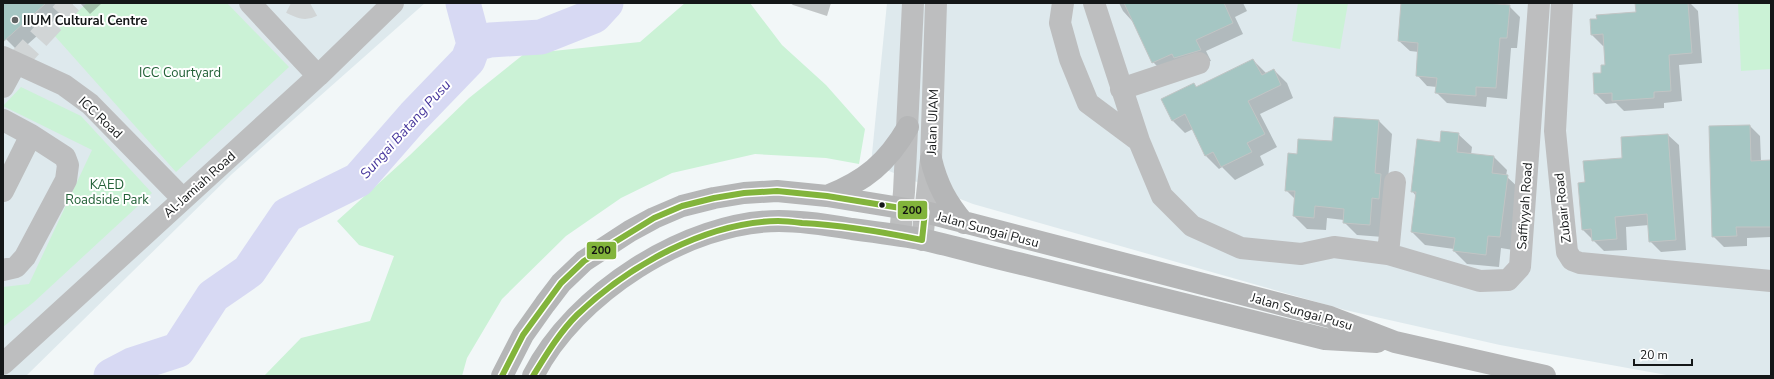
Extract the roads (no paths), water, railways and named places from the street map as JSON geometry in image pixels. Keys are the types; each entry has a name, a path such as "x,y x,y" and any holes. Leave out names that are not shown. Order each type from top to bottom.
{"main road":[{"path":"827,196 847,188 866,177 883,162 897,146 908,127"},
{"path":"931,159 935,177 942,194 964,223"},
{"name":"Jalan Sungai Pusu","path":"502,376 523,335 562,283 584,261 630,231 654,218 682,206 714,198 744,193 777,191 827,196 925,212 1330,317 1395,342 1544,376"},
{"name":"Jalan Sungai Pusu","path":"533,376 539,364 555,341 581,311 627,274 677,246 710,233 749,224 778,221 823,224 900,235 1325,339 1395,342"}],"street":[{"path":"250,3 318,76"},
{"name":"Al-Jamiah Road","path":"3,364 318,76 393,3"},
{"name":"Jalan UIAM","path":"900,235 908,127 913,3"},
{"name":"Jalan UIAM","path":"922,240 931,159 936,3"},
{"path":"1063,3 1060,23 1070,59 1088,103 1139,141"},
{"name":"Saffiyyah Road","path":"1094,3 1139,141 1162,196 1192,226 1241,248 1301,254 1334,247 1388,254 1480,281 1508,280 1520,268 1539,3"},
{"name":"Zubair Road","path":"1562,3 1555,130 1566,252 1572,260 1580,263 1771,281"},
{"path":"3,87 9,60"},
{"name":"ICC Road","path":"9,60 64,85 90,104 183,199"},
{"path":"1121,89 1199,63"},
{"path":"3,120 65,157 68,165 66,180 25,257 16,267 3,270"},
{"path":"3,191 31,136"},
{"path":"1388,254 1395,182"}],"waterway":[{"path":"463,3 474,44"},
{"name":"Sungai Batang Pusu","path":"111,376 132,365 178,350 213,296 249,271 287,215 358,180 414,116 468,60 474,44 490,40 541,37 594,16 606,3"}],"tunnel":[{"path":"16,63 71,3"},
{"path":"291,3 304,8 313,6 316,3"}],"place":[{"name":"IIUM Cultural Centre","path":"15,20"}],"park label":[{"name":"ICC Courtyard","path":"180,72"},
{"name":"KAED Roadside Park","path":"107,192"}]}
